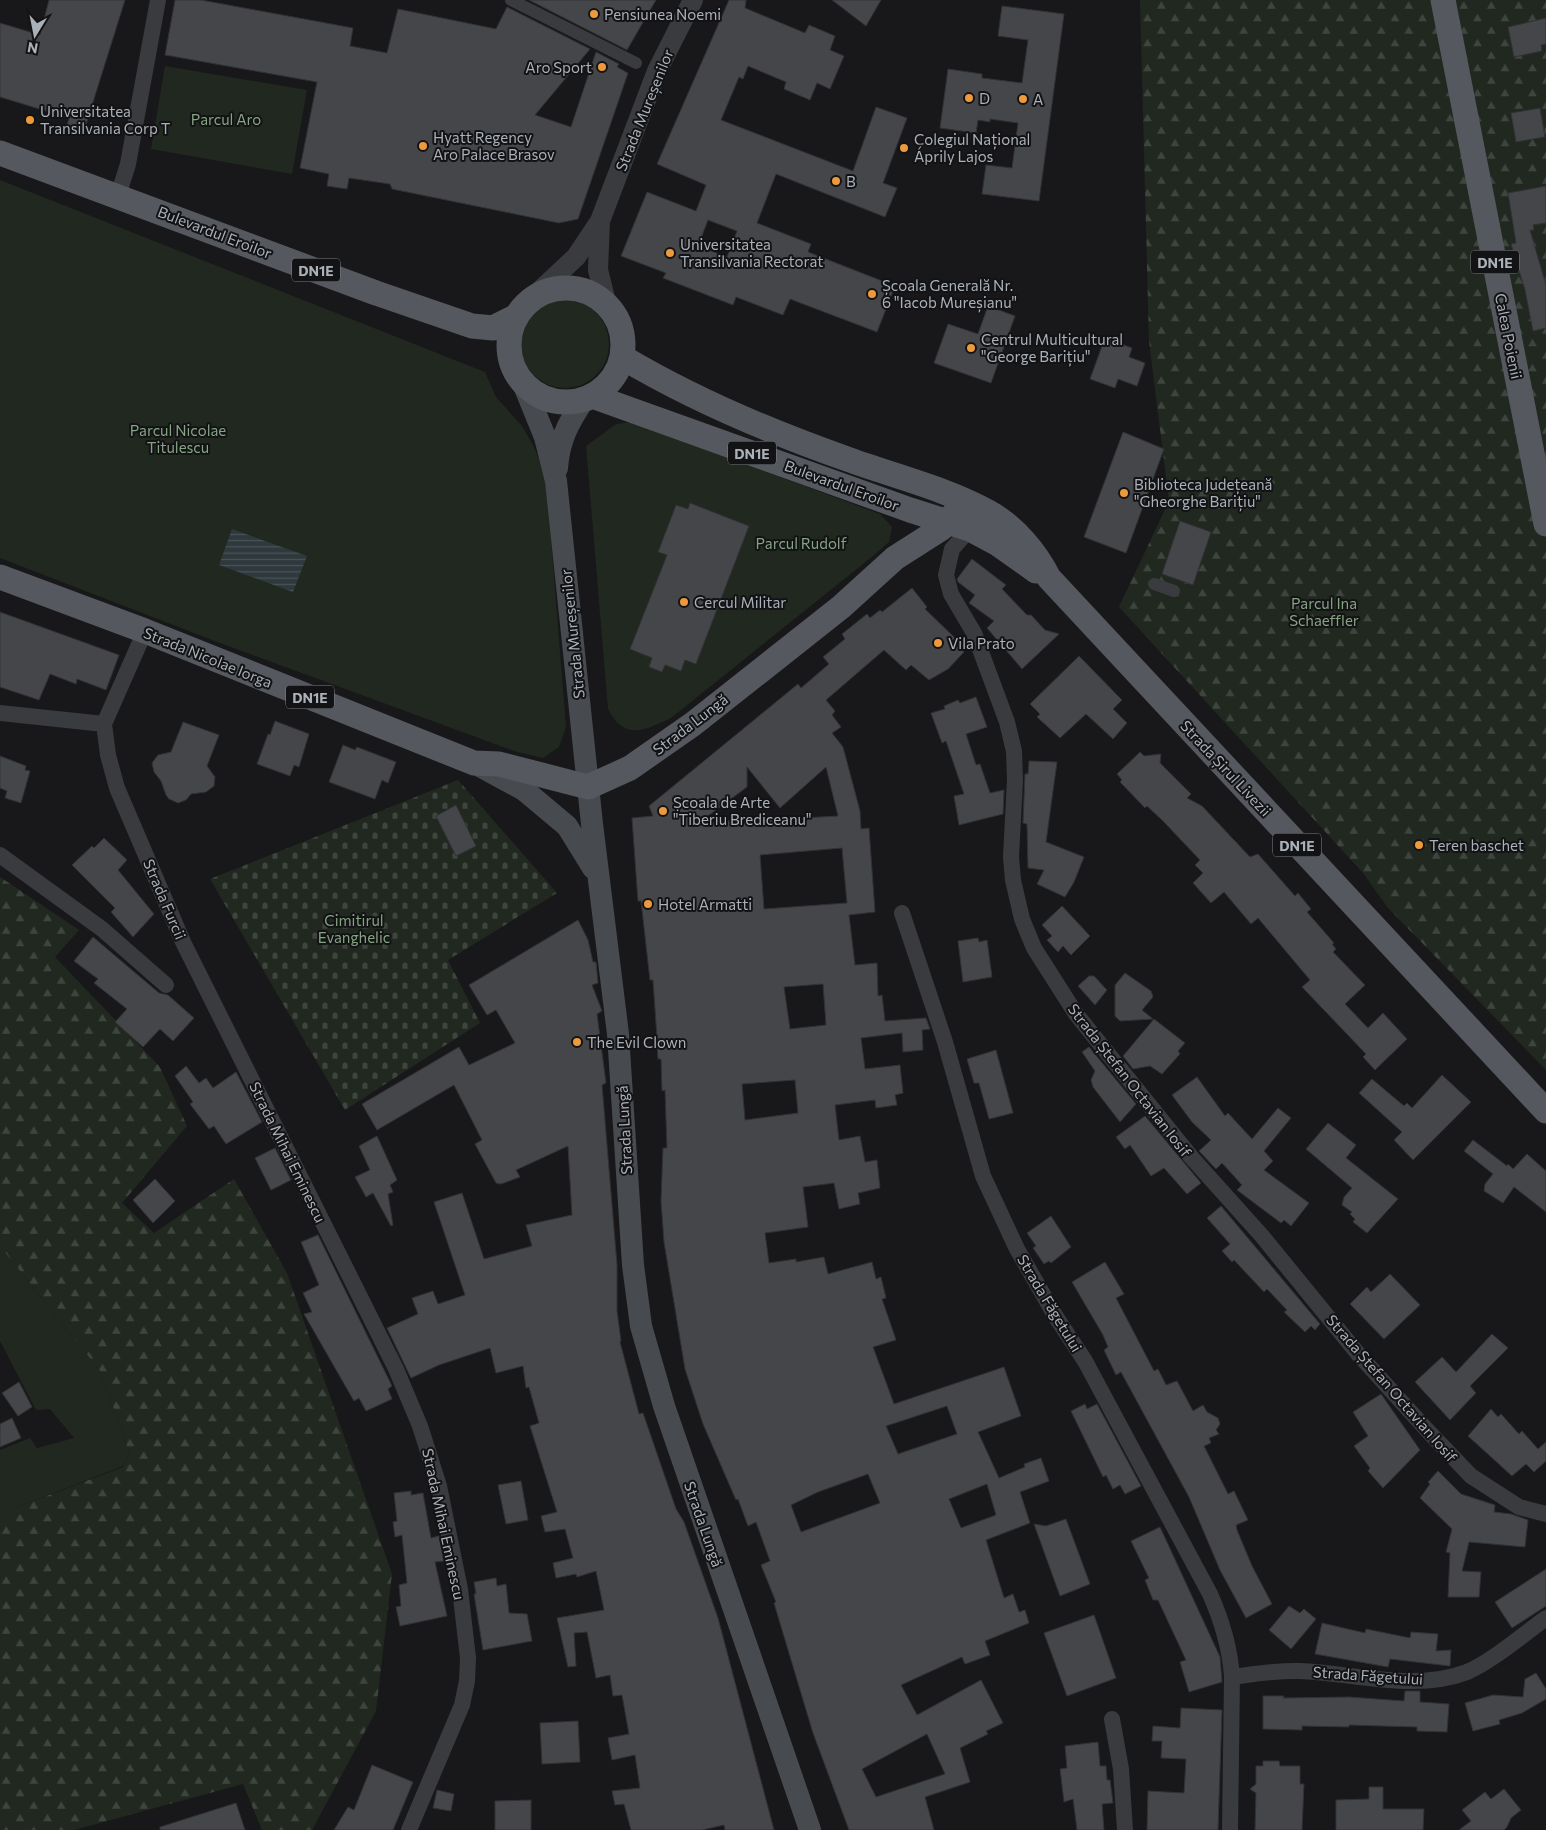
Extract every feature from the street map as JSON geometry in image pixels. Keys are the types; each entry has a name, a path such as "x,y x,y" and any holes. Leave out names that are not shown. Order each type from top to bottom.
{"main road":[{"name":"Calea Poienii","path":"1443,0 1546,524"},
{"name":"Bulevardul Eroilor","path":"0,153 376,293 472,326 493,328 515,317"},
{"name":"DN1E","path":"554,289 579,289 594,296 608,306 618,321 622,338 622,356 610,382 589,399 551,400 536,394 523,383 514,368 508,352 509,334 515,317 531,299 554,289"},
{"name":"Bulevardul Eroilor","path":"622,356 676,388 729,413 965,501"},
{"name":"Strada Mureșenilor","path":"523,383 545,437 556,481 588,787"},
{"name":"Bulevardul Eroilor","path":"589,399 959,526"},
{"name":"Strada Mureșenilor","path":"556,481 559,446 570,419 589,399"},
{"path":"895,558 910,510 910,482"},
{"name":"Strada Lungă","path":"810,1830 664,1406 641,1326 632,1256 618,1034 588,787 630,768 693,724 841,607 895,558 959,526 965,501"},
{"name":"Strada Șirul Livezii","path":"965,501 989,512 1006,524 1023,541 1041,564 1049,578 1546,1111"},
{"name":"Strada Șirul Livezii","path":"959,526 998,544 1049,578"},
{"name":"Strada Nicolae Iorga","path":"0,577 145,631 474,763 499,764 588,787"},
{"path":"474,763 524,790 567,826 598,877"}],"street":[{"path":"118,196 128,164 158,0"},
{"path":"511,0 636,63"},
{"name":"Strada Mureșenilor","path":"531,299 576,257 600,221 658,71 693,0"},
{"name":"Strada Mureșenilor","path":"600,221 598,270 608,306"},
{"name":"Strada Ștefan Octavian Iosif","path":"959,526 946,576 951,594 974,633 1007,722 1014,751 1015,780 1011,857 1013,880 1022,919 1034,948 1076,1014 1192,1158 1262,1236 1359,1355 1421,1424 1471,1476 1519,1507 1546,1514"},
{"path":"1154,584 1174,591"},
{"path":"0,713 104,724 145,631"},
{"name":"Strada Furcii","path":"104,724 108,755 117,788 183,942 246,1068"},
{"path":"0,855 102,929 166,986"},
{"name":"Strada Făgetului","path":"902,913 945,1042 984,1176 1017,1249 1085,1361 1210,1594 1223,1625 1230,1655 1232,1677 1230,1830"},
{"name":"Strada Mihai Eminescu","path":"246,1068 396,1369 420,1426 438,1486 460,1589 468,1658 467,1681 462,1705 409,1830"},
{"name":"Strada Făgetului","path":"1232,1677 1268,1672 1301,1671 1396,1680 1438,1679 1468,1672 1546,1618"},
{"path":"1112,1719 1121,1769 1124,1830"}],"green space":[{"name":"Parcul Ina Schaeffler","path":"1140,0 1546,0 1546,1070 1388,908 1363,873 1119,607 1169,501 1149,341"},
{"name":"Parcul Aro","path":"165,66 307,90 292,174 151,149"},
{"name":"Parcul Nicolae Titulescu","path":"0,180 485,372 496,397 522,426 534,447 546,475 566,727 559,747 543,758 517,752 212,640 0,558"},
{"path":"565,300 582,303 590,307 602,319 606,327 609,344 606,361 602,369 590,381 582,385 565,388 548,385 540,381 528,369 524,361 521,344 524,327 528,319 540,307 548,303"},
{"name":"Parcul Rudolf","path":"632,422 880,514 892,527 889,542 873,556 671,718 652,727 635,730 621,726 608,709 586,446 616,424","holes":["690,503 749,526 696,663 685,660 681,671 665,665 662,672 649,667 652,658 631,649 667,555 658,552 676,505 688,509"]},
{"name":"Cimitirul Evanghelic","path":"458,780 557,893 448,960 480,1023 345,1110 210,879"},
{"path":"0,877 79,930 55,957 160,1067 187,1126 122,1203 154,1233 234,1179 287,1273 392,1574 376,1711 312,1830 262,1830 243,1784 74,1830 0,1830 0,1518 17,1507 123,1467 129,1453 101,1372 0,1246"},
{"path":"0,1246 101,1372 129,1453 123,1466 17,1507 0,1518 0,1450 30,1438 37,1448 74,1438 50,1409 36,1410 0,1341"}],"shaded area":[{"path":"232,529 307,556 293,592 219,565"}],"building":[{"path":"49,0 125,0 83,134 66,129 69,118 0,97 0,23 40,35"},
{"path":"175,0 201,0 353,28 350,46 387,53 398,9 496,29 507,7 590,49 535,115 571,127 596,52 619,64 617,67 628,73 578,219 559,223 392,189 390,184 349,178 347,189 327,186 329,174 300,168 317,82 165,55"},
{"path":"529,0 656,0 627,50"},
{"path":"729,0 746,0 745,8 805,33 809,25 835,36 830,50 844,56 830,89 817,83 810,100 784,89 786,82 748,66 743,79 739,77 721,120 853,171 876,107 907,118 883,183 897,188 885,217 776,174 757,223 811,244 808,252 895,286 877,332 790,299 783,315 736,297 733,305 663,278 666,273 621,256 647,192 696,211 706,185 657,164","holes":["708,220 737,231 727,257 698,246"]},
{"path":"832,0 881,0 866,26"},
{"name":"A","path":"1002,6 1064,14 1039,201 982,194 986,165 1012,168 1018,123 990,119 990,122 978,120 976,133 940,128 948,69 982,74 982,78 1022,83 1028,40 998,36"},
{"path":"1546,18 1546,44 1541,45 1542,51 1514,57 1508,27"},
{"path":"1540,108 1545,137 1516,142 1511,113"},
{"path":"1546,186 1546,223 1533,225 1534,230 1530,230 1546,285 1546,328 1533,331 1525,290 1511,244 1516,243 1508,193"},
{"name":"Centrul Multicultural \"George Barițiu\"","path":"988,306 1015,316 991,383 934,363 948,324 978,334"},
{"path":"1105,338 1132,348 1129,357 1145,363 1137,386 1118,379 1115,388 1090,379"},
{"name":"Biblioteca Județeană \"Gheorghe Barițiu\"","path":"1123,432 1164,449 1126,553 1084,537"},
{"name":"Cercul Militar","path":"690,503 749,526 696,664 685,660 681,671 665,665 662,672 649,667 652,658 630,649 667,555 658,552 676,505 688,509"},
{"path":"1180,521 1211,532 1193,585 1162,574"},
{"path":"972,559 1006,585 1002,589 1027,615 1031,615 1045,630 1059,634 1022,669 987,628 994,621 969,603 975,595 958,582 957,579"},
{"path":"912,588 927,607 925,609 955,638 952,641 964,652 948,669 929,680 911,665 906,670 884,650 826,700 835,711 832,715 841,727 832,733 843,747 860,811 861,829 869,828 875,912 849,915 855,965 877,963 878,996 882,995 885,1021 926,1018 930,1029 922,1030 923,1050 903,1052 902,1033 861,1038 865,1069 900,1065 903,1093 895,1095 897,1105 876,1108 875,1100 835,1105 839,1140 860,1136 865,1162 877,1160 880,1188 858,1193 860,1204 839,1209 834,1183 803,1187 808,1227 765,1233 769,1263 796,1259 796,1262 824,1257 828,1274 872,1262 876,1279 881,1277 886,1298 882,1299 896,1340 873,1347 894,1404 1004,1367 1021,1416 978,1432 999,1478 1025,1467 1024,1464 1041,1458 1049,1481 1020,1492 1030,1523 986,1540 1004,1598 1013,1594 1019,1612 1025,1610 1029,1623 985,1641 990,1655 965,1664 962,1657 901,1685 917,1715 981,1680 1003,1723 986,1731 988,1734 960,1748 970,1782 925,1797 934,1830 849,1830 813,1733 774,1603 776,1602 761,1565 770,1561 756,1522 748,1526 738,1499 736,1500 703,1424 685,1369 664,1242 661,1201 663,1148 667,1148 665,1090 662,1091 661,1059 658,1059 657,1045 654,1042 657,1038 653,980 650,980 641,901 638,901 632,818 653,816 649,806 798,684 801,688 829,664 823,657 845,639 842,634 867,614 870,618 880,610 882,612","holes":["747,767 780,808 826,767 838,816 747,821 747,819 697,824 747,787","842,848 847,903 764,909 760,855","823,984 826,1025 790,1029 784,987","795,1080 798,1113 745,1120 742,1084","947,1406 957,1434 898,1454 886,1426","868,1474 880,1503 801,1532 791,1505 818,1492","987,1484 996,1515 961,1528 949,1499","927,1734 945,1774 876,1797 862,1769"]},
{"path":"0,612 119,655 106,690 77,679 76,684 50,674 39,700 0,687"},
{"path":"1079,656 1122,700 1113,709 1127,723 1113,739 1086,714 1060,738 1037,717 1040,714 1030,704"},
{"path":"976,697 987,727 966,734 976,765 980,764 990,793 1004,790 1003,814 959,825 954,796 964,794 946,741 942,743 931,713 945,709 944,706 958,700 960,703"},
{"path":"275,721 309,734 299,767 294,765 290,776 257,764"},
{"path":"183,722 219,735 207,766 215,777 214,786 206,792 191,794 186,800 178,803 169,799 166,795 161,781 154,772 152,763 158,755 171,752"},
{"path":"343,745 355,750 357,747 396,762 388,783 382,780 375,799 329,782"},
{"path":"1140,752 1144,756 1161,754 1160,763 1191,794 1187,798 1202,806 1250,857 1258,854 1295,896 1298,893 1311,909 1307,912 1334,943 1332,944 1336,949 1333,952 1365,985 1345,1004 1368,1028 1383,1013 1407,1039 1375,1070 1363,1057 1366,1054 1302,987 1310,980 1258,918 1251,924 1224,892 1211,903 1193,883 1203,873 1195,865 1200,860 1163,821 1147,806 1145,808 1120,782 1122,780 1117,774"},
{"path":"0,756 26,766 25,770 30,771 21,803 5,798 7,791 0,788"},
{"path":"1029,761 1057,762 1046,842 1084,857 1074,882 1065,897 1037,884 1044,870 1028,868 1027,824 1023,823 1025,774 1028,774"},
{"path":"456,805 476,846 456,856 436,816"},
{"path":"104,838 127,860 118,870 154,914 133,937 111,912 115,908 72,865 92,846 94,848"},
{"path":"1062,906 1090,936 1071,955 1063,946 1058,952 1047,940 1052,936 1042,925"},
{"path":"578,920 588,940 593,962 596,962 598,983 592,985 602,1011 597,1014 606,1083 602,1085 617,1265 617,1311 620,1342 639,1414 643,1413 676,1509 684,1522 718,1618 774,1830 725,1830 724,1825 702,1830 631,1830 624,1804 615,1805 612,1791 640,1788 635,1755 612,1760 608,1738 629,1734 622,1695 613,1696 610,1675 596,1678 587,1632 574,1633 576,1666 568,1667 557,1618 604,1610 596,1571 577,1577 576,1574 556,1578 553,1563 573,1558 565,1529 545,1532 541,1516 557,1512 530,1426 539,1423 529,1387 526,1388 523,1366 496,1373 490,1348 439,1365 411,1378 387,1328 418,1314 412,1298 433,1291 438,1304 465,1295 434,1202 462,1193 484,1259 532,1246 526,1225 572,1215 568,1146 516,1170 520,1177 501,1184 496,1183 475,1144 482,1140 454,1085 377,1130 362,1104 459,1047 469,1065 515,1043 496,1010 487,1015 469,985"},
{"path":"93,937 159,993 168,995 194,1018 173,1041 160,1029 143,1047 115,1022 127,1009 94,983 98,979 74,961"},
{"path":"978,938 979,942 987,940 992,977 963,982 958,941"},
{"path":"1125,973 1151,991 1153,997 1142,1010 1153,1019 1120,1021 1115,1016 1115,985"},
{"path":"1089,976 1094,976 1107,990 1095,1005 1078,986"},
{"path":"1154,1019 1185,1043 1178,1051 1180,1054 1162,1074 1150,1066 1133,1069 1123,1056"},
{"path":"1089,1047 1136,1104 1120,1122 1093,1087 1091,1080 1095,1071 1082,1052"},
{"path":"996,1050 1013,1113 989,1119 979,1083 974,1083 967,1059"},
{"path":"186,1066 199,1083 206,1078 213,1088 236,1072 262,1122 226,1144 214,1126 209,1129 190,1104 193,1102 175,1076"},
{"path":"1442,1075 1471,1102 1413,1160 1394,1140 1402,1132 1359,1093 1372,1079 1404,1106 1407,1103 1412,1108"},
{"path":"1197,1077 1225,1116 1228,1113 1252,1139 1278,1108 1291,1118 1264,1151 1273,1161 1264,1170 1309,1203 1291,1226 1284,1220 1281,1223 1237,1190 1242,1185 1222,1163 1216,1169 1199,1151 1211,1140 1192,1122 1172,1095"},
{"path":"1145,1116 1201,1183 1187,1194 1164,1168 1151,1176 1130,1145 1125,1149 1116,1137"},
{"path":"1328,1123 1356,1145 1346,1158 1398,1199 1367,1233 1353,1222 1355,1219 1350,1214 1352,1212 1342,1205 1344,1197 1352,1188 1306,1149"},
{"path":"377,1136 397,1180 390,1185 393,1192 388,1194 393,1225 391,1226 373,1193 366,1197 355,1177 370,1170 359,1146"},
{"path":"1473,1140 1513,1169 1527,1154 1546,1171 1546,1212 1514,1187 1503,1203 1484,1191 1485,1184 1493,1174 1464,1151"},
{"path":"275,1148 291,1180 271,1190 255,1158"},
{"path":"155,1179 175,1201 153,1223 133,1200"},
{"path":"1221,1206 1320,1324 1315,1330 1311,1326 1305,1332 1284,1312 1287,1310 1267,1289 1264,1292 1234,1260 1232,1262 1222,1251 1230,1244 1207,1218"},
{"path":"1051,1216 1071,1247 1051,1263 1049,1261 1044,1264 1033,1248 1036,1246 1027,1233"},
{"path":"318,1235 392,1386 388,1389 392,1399 366,1411 359,1398 354,1401 304,1314 312,1312 303,1293 319,1285 301,1242"},
{"path":"1105,1262 1124,1294 1116,1298 1154,1371 1158,1369 1166,1385 1177,1381 1193,1411 1203,1405 1207,1412 1218,1418 1220,1424 1216,1430 1219,1434 1209,1438 1211,1443 1204,1446 1228,1494 1234,1491 1248,1520 1236,1525 1237,1530 1252,1566 1272,1604 1246,1618 1220,1570 1189,1497 1121,1372 1116,1375 1104,1350 1108,1347 1103,1335 1072,1282"},
{"path":"1390,1274 1420,1305 1384,1339 1350,1304 1367,1287 1371,1292"},
{"path":"1492,1334 1508,1348 1470,1386 1476,1393 1450,1420 1415,1382 1442,1357 1456,1372"},
{"path":"19,1382 32,1407 18,1416 2,1393"},
{"path":"1381,1394 1420,1450 1383,1488 1368,1471 1370,1468 1354,1446 1368,1436 1353,1412"},
{"path":"1085,1404 1087,1409 1097,1404 1141,1486 1125,1494 1120,1485 1113,1489 1106,1475 1103,1477 1071,1411"},
{"path":"1491,1409 1498,1417 1501,1414 1519,1434 1522,1431 1538,1449 1546,1442 1546,1461 1534,1472 1526,1464 1512,1476 1468,1436"},
{"path":"12,1418 21,1438 0,1447 0,1424"},
{"path":"1438,1471 1461,1494 1495,1505 1494,1512 1511,1514 1528,1520 1525,1547 1469,1542 1462,1571 1481,1572 1479,1597 1448,1597 1450,1553 1446,1552 1452,1529 1420,1498 1430,1484 1428,1482"},
{"path":"521,1481 528,1520 506,1524 498,1485"},
{"path":"411,1491 411,1495 423,1493 431,1538 439,1536 444,1561 435,1562 447,1616 400,1626 396,1607 401,1606 399,1585 407,1583 402,1535 395,1537 393,1522 397,1521 394,1493"},
{"path":"1066,1519 1090,1584 1060,1596 1034,1524 1046,1526"},
{"path":"1160,1527 1220,1657 1222,1682 1189,1692 1180,1662 1186,1660 1158,1600 1153,1600 1145,1580 1149,1578 1131,1541"},
{"path":"1546,1569 1546,1606 1512,1628 1495,1602"},
{"path":"496,1578 497,1586 506,1584 509,1613 527,1614 532,1641 483,1650 474,1594 476,1594 474,1582"},
{"path":"1289,1606 1300,1613 1304,1609 1316,1619 1291,1649 1269,1630"},
{"path":"1094,1615 1116,1678 1067,1696 1044,1633"},
{"path":"1322,1623 1365,1633 1366,1629 1410,1638 1411,1632 1438,1634 1436,1651 1451,1650 1450,1666 1390,1659 1388,1667 1315,1654"},
{"path":"1536,1673 1546,1689 1546,1699 1522,1713 1499,1720 1500,1724 1473,1731 1465,1703 1493,1695 1523,1697 1525,1679"},
{"path":"1405,1691 1420,1691 1420,1702 1449,1704 1447,1732 1417,1731 1417,1727 1349,1725 1349,1727 1302,1726 1302,1730 1263,1729 1263,1696 1284,1696 1283,1698 1349,1697 1404,1701"},
{"path":"1181,1708 1222,1710 1218,1830 1147,1830 1148,1791 1184,1793 1186,1759 1161,1758 1162,1741 1152,1741 1153,1726 1180,1728"},
{"path":"578,1721 580,1762 542,1764 540,1723"},
{"path":"1098,1742 1100,1766 1106,1766 1107,1780 1110,1780 1113,1803 1102,1804 1104,1830 1077,1830 1073,1799 1064,1802 1060,1769 1067,1768 1065,1746"},
{"path":"1263,1761 1279,1761 1280,1766 1300,1766 1300,1784 1304,1784 1302,1830 1255,1830 1256,1793 1250,1789 1256,1784 1256,1766 1263,1766"},
{"path":"372,1765 413,1782 393,1830 334,1830 348,1807 354,1810"},
{"path":"1369,1787 1383,1787 1383,1809 1424,1809 1423,1830 1336,1830 1336,1800 1369,1799"},
{"path":"1504,1789 1521,1810 1511,1818 1504,1830 1459,1830 1471,1821 1462,1810 1485,1792 1491,1799"},
{"path":"437,1790 454,1794 451,1811 433,1808"},
{"path":"531,1800 531,1830 495,1830 495,1801"},
{"path":"236,1803 245,1830 160,1830 160,1827"}],"place":[{"name":"Pensiunea Noemi","path":"594,14"},
{"name":"Aro Sport","path":"602,67"},
{"name":"D","path":"969,98"},
{"name":"A","path":"1023,99"},
{"name":"Universitatea Transilvania Corp T","path":"30,120"},
{"name":"Hyatt Regency Aro Palace Brasov","path":"423,146"},
{"name":"Colegiul Național Áprily Lajos","path":"904,148"},
{"name":"B","path":"836,181"},
{"name":"Universitatea Transilvania Rectorat","path":"670,253"},
{"name":"Școala Generală Nr. 6 \"Iacob Mureșianu\"","path":"872,294"},
{"name":"Centrul Multicultural \"George Barițiu\"","path":"971,348"},
{"name":"Biblioteca Județeană \"Gheorghe Barițiu\"","path":"1124,493"},
{"name":"Cercul Militar","path":"684,602"},
{"name":"Vila Prato","path":"938,643"},
{"name":"Școala de Arte \"Tiberiu Brediceanu\"","path":"663,811"},
{"name":"Teren baschet","path":"1419,845"},
{"name":"Hotel Armatti","path":"648,904"},
{"name":"The Evil Clown","path":"577,1042"}]}
